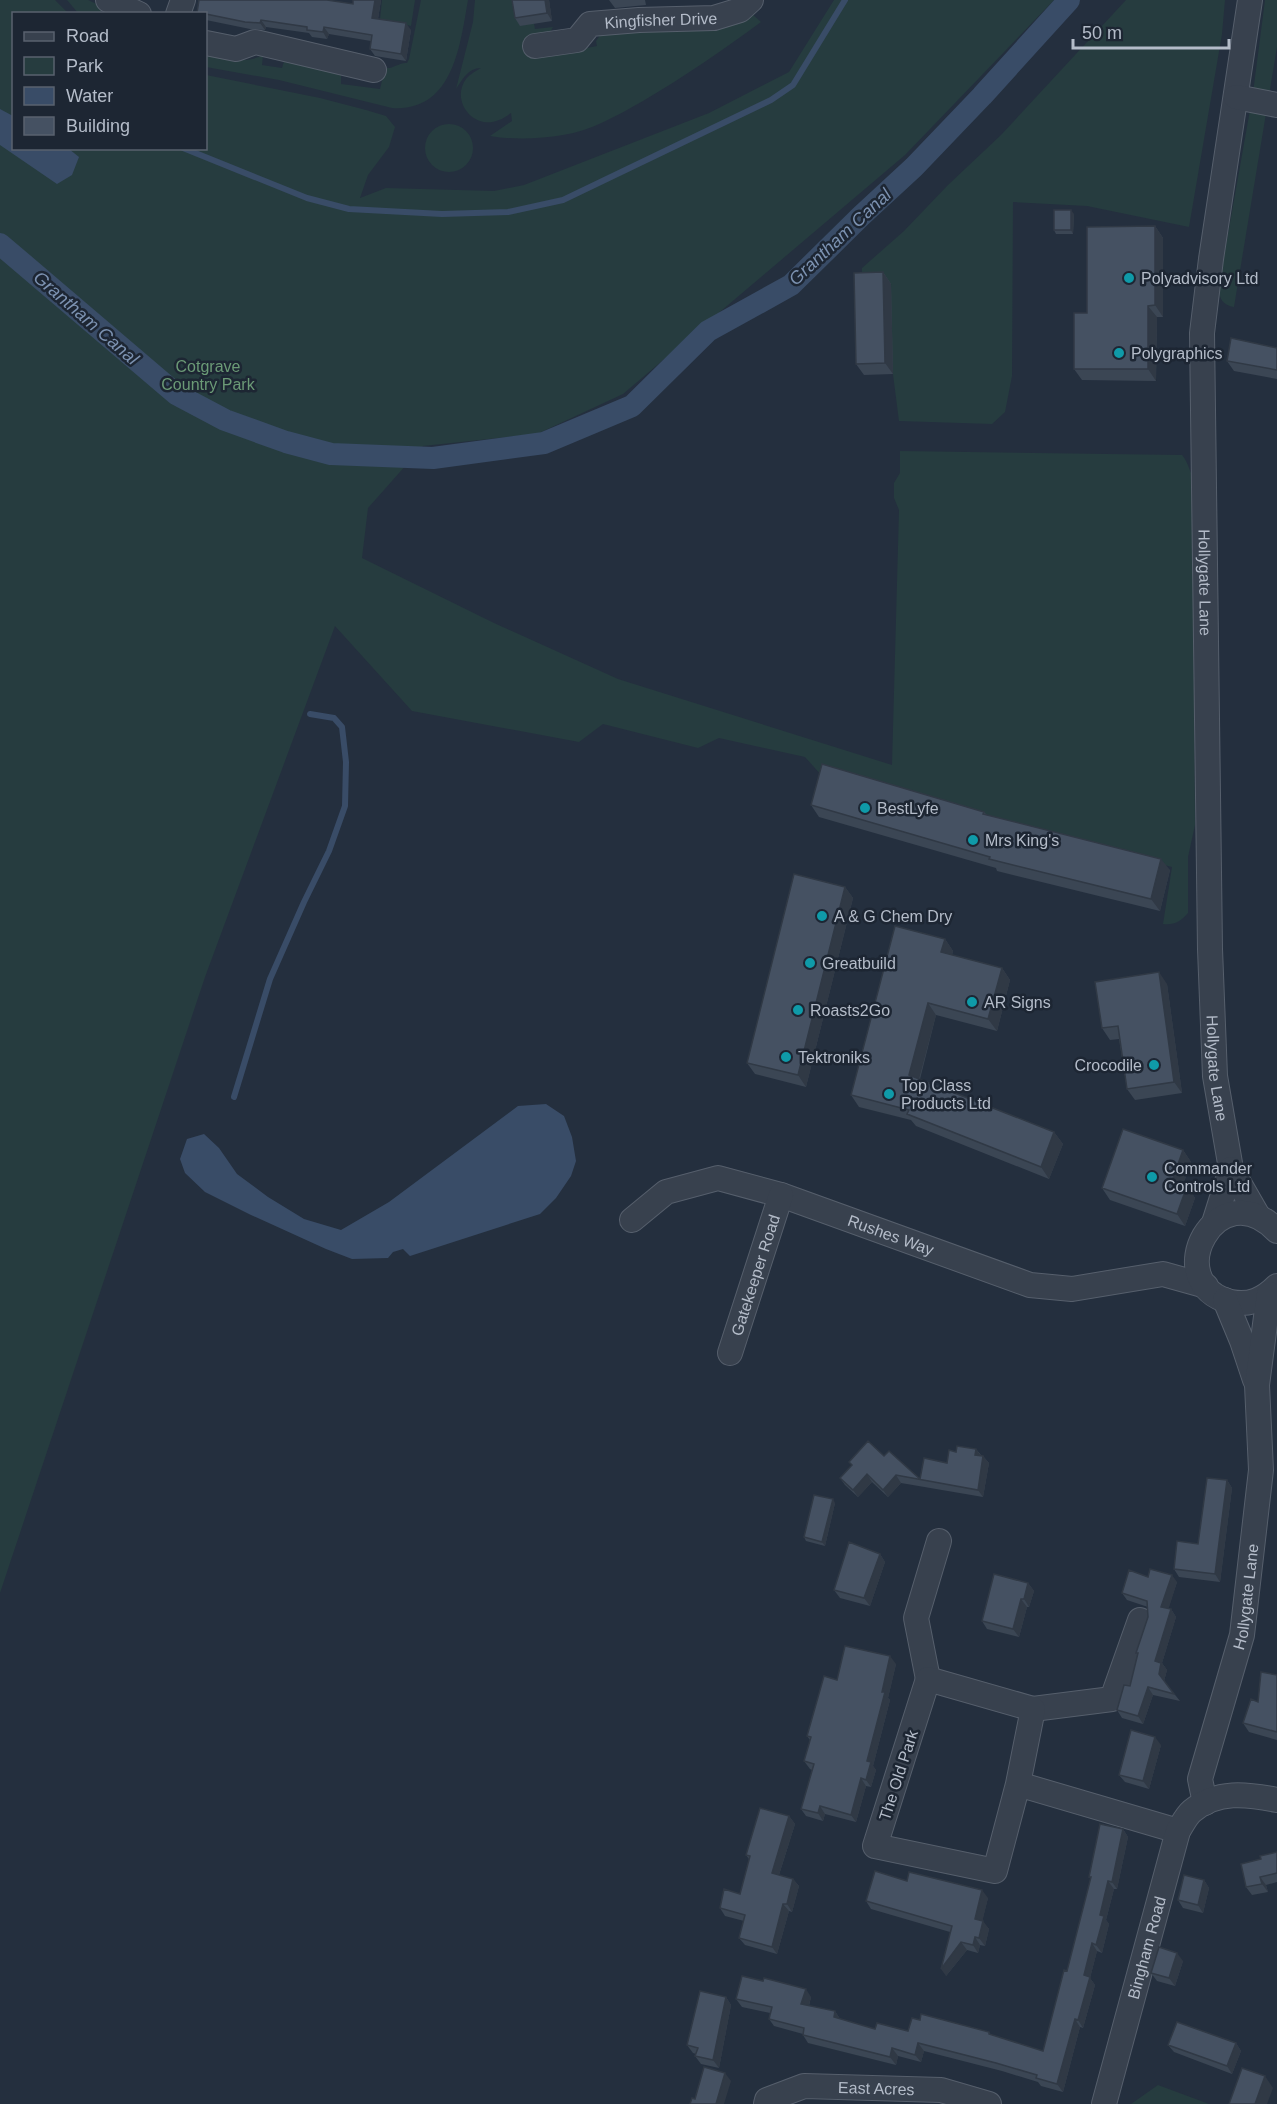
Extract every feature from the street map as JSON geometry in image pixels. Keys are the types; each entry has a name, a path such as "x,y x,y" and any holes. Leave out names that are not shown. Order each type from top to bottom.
{"street":[{"path":"108,0 135,12"},
{"name":"Kingfisher Drive","path":"535,46 577,40 590,24 714,18 740,10 751,0"},
{"name":"Hollygate Lane","path":"1250,0 1202,333 1210,949 1215,1076 1230,1169 1268,1224"},
{"path":"207,43 236,48 255,42 374,70"},
{"path":"1236,97 1277,105"},
{"name":"Hollygate Lane","path":"1214,1223 1230,1169"},
{"name":"Rushes Way","path":"632,1220 666,1192 718,1178 781,1195 1030,1285 1072,1290 1163,1274"},
{"name":"Gatekeeper Road","path":"730,1353 781,1195"},
{"name":"Hollygate Lane","path":"1257,1385 1242,1341 1215,1293 1200,1276 1197,1265 1198,1247 1206,1231 1214,1223 1235,1214 1247,1214 1268,1224"},
{"path":"1198,1247 1174,1263 1163,1274 1215,1293"},
{"name":"Hollygate Lane","path":"1215,1293 1248,1303 1259,1300 1273,1290"},
{"name":"Hollygate Lane","path":"1205,1803 1200,1779 1242,1635 1261,1470 1257,1385 1273,1290"},
{"path":"939,1541 916,1618 928,1679 1033,1709 1113,1699 1140,1620"},
{"name":"The Old Park","path":"928,1679 875,1846 995,1871 1018,1784 1033,1709"},
{"path":"1018,1784 1178,1831"},
{"path":"1205,1803 1236,1794 1277,1800"},
{"name":"Bingham Road","path":"1104,2104 1178,1831 1191,1812 1205,1803"},
{"name":"East Acres","path":"766,2104 767,2100 804,2086 902,2096 941,2090 989,2104"}],"green space":[{"name":"Cotgrave Country Park","path":"0,0 55,0 67,12 12,12 12,150 207,150 207,75 320,98 386,116 395,127 389,147 368,175 360,198 386,188 494,191 524,185 709,113 789,72 834,0 1054,0 905,155 623,394 537,434 423,446 368,508 362,558 494,623 618,679 892,765 899,510 894,498 894,483 900,473 900,451 1182,455 1195,480 1193,547 1195,825 1188,857 1188,913 1177,922 1163,924 1172,867 823,777 805,757 719,738 698,748 603,724 579,742 412,711 335,626 205,977 0,1593"},
{"path":"67,0 88,0 103,7 100,12 77,12"},
{"path":"382,0 415,0 411,26 380,19"},
{"path":"421,0 468,0 457,55 450,73 441,88 428,99 412,106 392,108 279,80 207,67 207,52 242,60 263,55 262,65 282,68 285,58 341,72 341,84 380,89 385,68 407,63"},
{"path":"475,0 517,0 535,29 553,27 536,58 597,46 596,41 601,34 751,13 761,22 673,82 604,122 563,135 508,138 490,136 512,121 511,113 499,120 481,121 473,118 463,105 461,96 466,79 481,68 469,72 456,89 473,22"},
{"path":"1126,0 1225,0 1222,34 1189,227 1087,206 1013,202 1012,376 1005,412 992,424 899,421 893,374 862,284 862,268 904,231 1001,135"},
{"path":"1265,0 1277,0 1277,47 1234,307 1222,300 1219,285 1253,93"},
{"path":"449,124 466,131 473,148 466,165 449,172 432,165 425,148 432,131"},
{"path":"1158,2085 1209,2104 1131,2104"}],"water":[{"path":"0,109 12,115 12,150 70,150 79,157 72,175 57,184 0,145"},
{"path":"546,1104 564,1116 572,1137 576,1161 571,1176 556,1198 540,1214 410,1256 403,1249 393,1252 388,1258 352,1259 326,1249 205,1192 185,1173 180,1159 187,1139 204,1134 219,1148 237,1174 268,1197 304,1219 341,1230 389,1202 518,1106"}],"building":[{"path":"199,0 327,0 353,4 353,0 375,0 372,18 406,23 401,54 370,49 372,35 324,27 323,32 307,30 307,27 261,20 260,23 245,22 207,14 207,12 197,12"},
{"path":"512,0 545,0 547,13 515,18"},
{"path":"1054,210 1071,210 1071,230 1054,230"},
{"path":"1155,226 1155,305 1148,306 1148,369 1074,369 1074,313 1087,313 1087,227"},
{"path":"883,272 885,363 856,364 854,273"},
{"path":"1231,338 1277,348 1277,370 1227,361"},
{"path":"822,764 984,812 983,814 1161,859 1151,899 989,859 990,857 811,805"},
{"path":"794,874 845,887 798,1075 747,1063"},
{"path":"895,926 945,939 941,952 1002,968 988,1019 928,1003 909,1075 1054,1132 1041,1167 907,1114 909,1110 851,1095"},
{"path":"1159,972 1174,1082 1127,1089 1118,1026 1102,1028 1095,982"},
{"name":"Commander Controls Ltd","path":"1123,1129 1183,1150 1172,1181 1187,1186 1177,1214 1102,1188"},
{"path":"868,1441 884,1456 889,1451 920,1479 924,1458 947,1463 949,1450 956,1452 957,1446 976,1449 975,1455 983,1456 978,1490 896,1475 883,1490 867,1474 853,1490 840,1478 852,1465 849,1462"},
{"path":"1207,1478 1227,1480 1215,1574 1174,1569 1177,1541 1198,1544"},
{"path":"814,1495 833,1499 822,1542 804,1537"},
{"path":"849,1542 880,1554 864,1598 834,1590"},
{"path":"1150,1569 1172,1575 1161,1607 1171,1609 1155,1661 1161,1663 1159,1674 1174,1694 1148,1687 1138,1716 1117,1710 1124,1685 1130,1686 1138,1653 1136,1653 1148,1617 1147,1601 1122,1593 1129,1570 1148,1577"},
{"path":"994,1574 1028,1583 1013,1629 982,1621"},
{"path":"845,1646 890,1656 882,1692 885,1692 867,1761 871,1762 866,1780 861,1778 851,1815 820,1806 818,1813 801,1809 814,1764 804,1761 811,1737 807,1736 824,1676 837,1680"},
{"path":"1261,1672 1277,1675 1277,1732 1243,1723 1251,1699 1258,1702"},
{"path":"1131,1730 1155,1737 1143,1781 1119,1775"},
{"path":"760,1808 789,1816 772,1873 793,1879 787,1904 783,1904 772,1947 739,1938 745,1915 720,1908 724,1889 740,1894 750,1856 746,1855"},
{"path":"1100,1824 1123,1829 1112,1882 1108,1881 1100,1915 1104,1916 1096,1945 1092,1943 1084,1975 1090,1977 1078,2020 1075,2019 1057,2084 1036,2078 1037,2075 918,2043 915,2055 892,2048 890,2057 803,2035 804,2028 769,2019 772,2007 736,1999 742,1976 763,1981 764,1978 806,1989 801,2004 835,2011 834,2017 875,2029 877,2023 908,2031 912,2018 920,2020 921,2014 989,2032 989,2034 1043,2051 1064,1970 1067,1971 1091,1877 1089,1877"},
{"path":"1277,1852 1277,1873 1260,1877 1262,1884 1246,1887 1241,1864"},
{"path":"875,1871 907,1881 909,1872 982,1890 975,1919 983,1921 979,1938 975,1937 973,1945 961,1942 941,1969 952,1926 866,1901"},
{"path":"1184,1875 1204,1880 1198,1905 1178,1900"},
{"path":"1159,1947 1177,1953 1169,1978 1151,1973"},
{"path":"700,1991 726,1997 713,2060 695,2056 698,2048 687,2045"},
{"path":"1177,2022 1236,2043 1227,2066 1168,2045"},
{"path":"704,2067 725,2073 716,2104 690,2104 692,2098 695,2099"},
{"path":"1242,2068 1265,2076 1255,2104 1229,2104"}],"waterway":[{"path":"188,150 307,198 349,209 442,214 508,212 563,200 771,100 793,85 845,0"},
{"name":"Grantham Canal","path":"0,244 176,394 225,420 286,442 331,454 433,458 544,443 632,406 708,331 791,285 914,167 1069,0"},
{"path":"234,1097 270,979 329,851 345,806 346,762 342,727 334,718 310,714"}],"place":[{"name":"Polyadvisory Ltd","path":"1129,278"},
{"name":"Polygraphics","path":"1119,353"},
{"name":"BestLyfe","path":"865,808"},
{"name":"Mrs King's","path":"973,840"},
{"name":"A & G Chem Dry","path":"822,916"},
{"name":"Greatbuild","path":"810,963"},
{"name":"AR Signs","path":"972,1002"},
{"name":"Roasts2Go","path":"798,1010"},
{"name":"Tektroniks","path":"786,1057"},
{"name":"Crocodile","path":"1154,1065"},
{"name":"Top Class Products Ltd","path":"889,1094"},
{"name":"Commander Controls Ltd","path":"1152,1177"}]}
